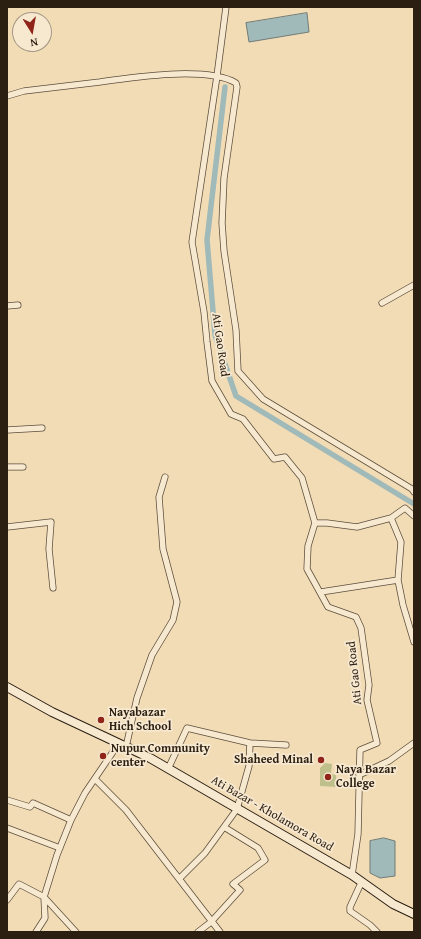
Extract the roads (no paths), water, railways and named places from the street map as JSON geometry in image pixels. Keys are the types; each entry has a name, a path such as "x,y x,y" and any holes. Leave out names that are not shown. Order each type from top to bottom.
{"main road":[{"name":"Ati Bazar - Kholamora Road","path":"7,687 52,712 123,745 168,769 352,874 393,904 414,914"}],"street":[{"name":"Ati Gao Road","path":"226,7 192,242 204,312 206,342 212,381 231,414 243,419 274,459 285,457 302,478 315,523 308,546 307,569 328,607 356,617 361,628 369,685 367,700 377,743 360,750 359,775"},
{"path":"7,96 24,92 149,76 185,74 217,76 230,79 236,83 237,87 224,178 222,223 224,251 236,330 238,371 263,399 412,489 414,492"},
{"path":"382,303 414,285"},
{"path":"7,306 18,305"},
{"path":"7,430 42,428"},
{"path":"7,467 23,467"},
{"path":"36,932 45,918 44,897 71,820 85,793 123,745 152,655 173,620 177,602 163,549 159,497 165,477"},
{"path":"315,523 327,523 357,528 391,518 405,508 414,516"},
{"path":"391,518 401,542 398,580 403,605 414,642"},
{"path":"7,527 51,522 49,549 53,588"},
{"path":"321,592 398,580"},
{"path":"168,769 187,728 250,743 286,745"},
{"path":"179,879 205,853 237,809 249,766 250,743"},
{"path":"352,874 358,834 359,775 389,761 414,743"},
{"path":"95,779 126,810 220,932"},
{"path":"7,800 30,807 33,803 71,820"},
{"path":"198,932 211,922 240,890 233,884 265,860 258,848 224,827"},
{"path":"7,828 60,848"},
{"path":"362,881 350,907 350,911 370,925 377,932"},
{"path":"7,900 19,884 44,897 76,932"}],"water":[{"path":"307,13 309,32 249,42 246,23"},
{"path":"384,838 395,841 395,876 380,878 370,873 370,841"}],"waterway":[{"path":"225,87 207,240 215,335 236,396 414,504"}],"place":[{"name":"Nayabazar Hich School","path":"101,720"},
{"name":"Nupur Community center","path":"103,756"},
{"name":"Shaheed Minal","path":"321,760"},
{"name":"Naya Bazar College","path":"328,777"}]}
